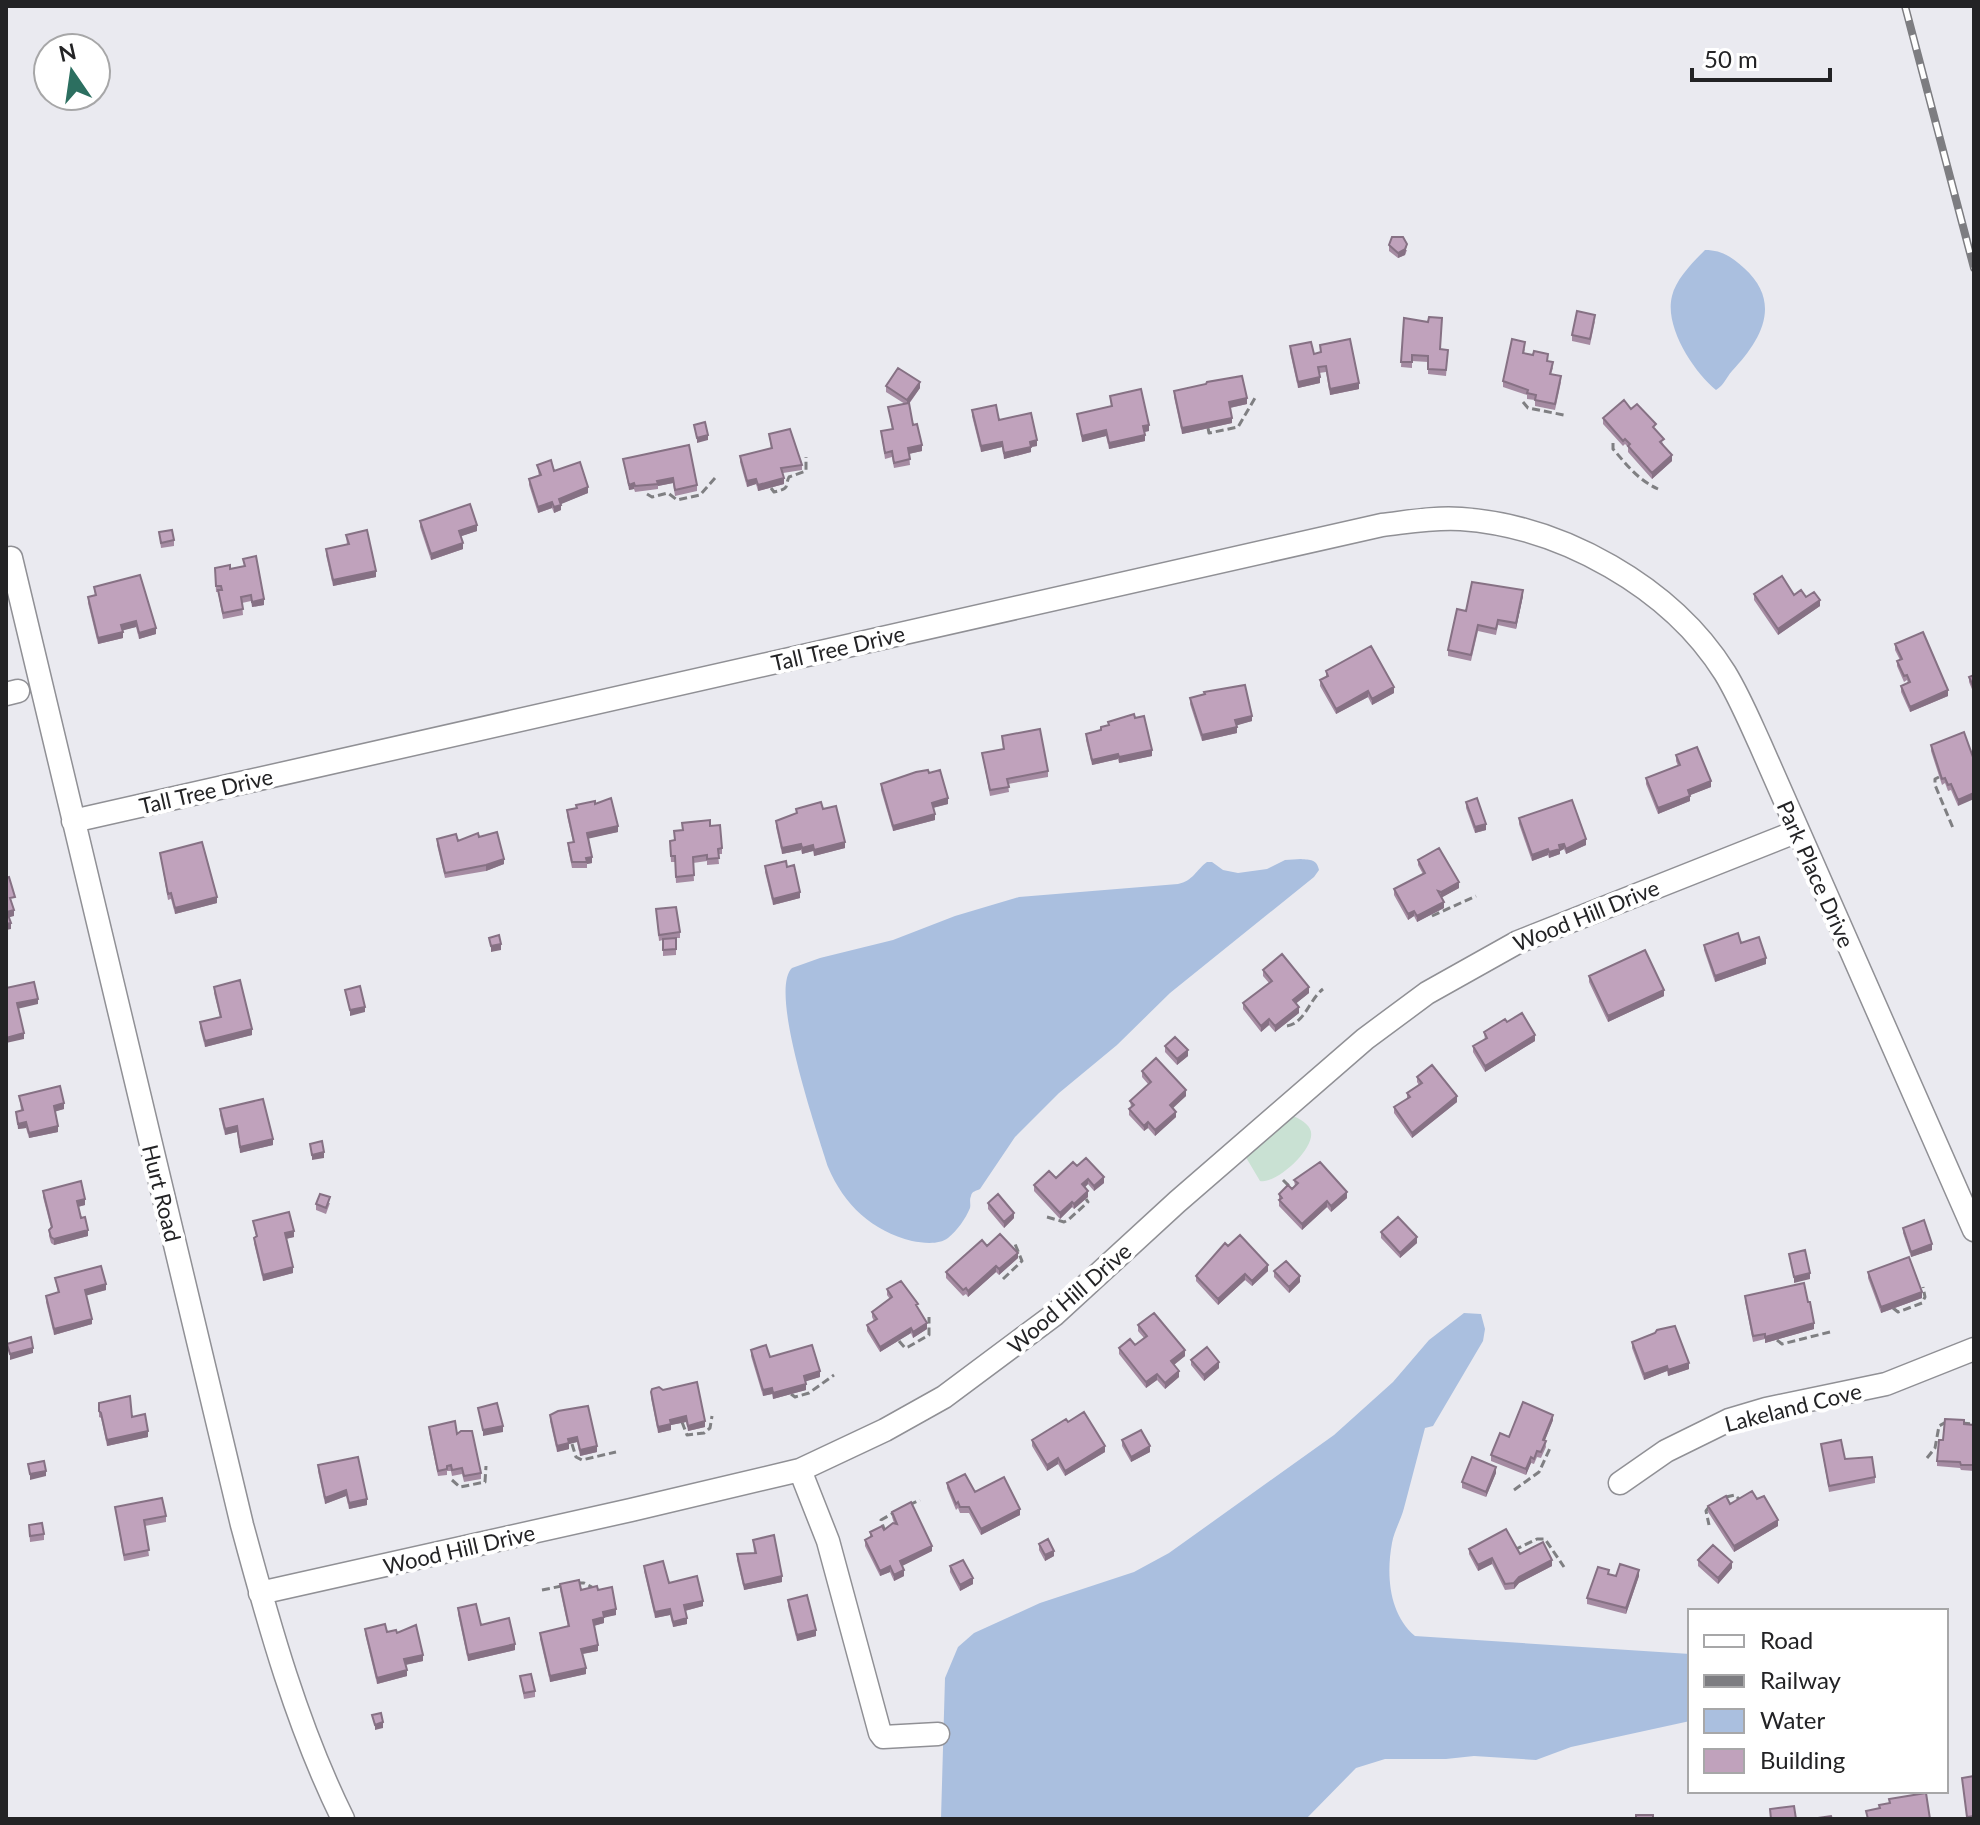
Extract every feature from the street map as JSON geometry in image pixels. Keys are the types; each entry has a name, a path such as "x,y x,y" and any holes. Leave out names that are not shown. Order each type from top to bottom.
{"street":[{"name":"Tall Tree Drive","path":"73,821 1382,525 1461,519 1533,533 1601,561"},
{"name":"Hurt Road","path":"11,558 260,1593 300,1715 343,1819"},
{"name":"Park Place Drive","path":"1601,561 1620,570 1664,606 1724,671 1760,744 1974,1230"},
{"name":"Wood Hill Drive","path":"260,1593 800,1470 885,1430 944,1397 1054,1315 1177,1202 1365,1039 1446,980 1518,942 1798,831"},
{"name":"Lakeland Cove","path":"1620,1483 1666,1451 1729,1420 1766,1409 1886,1384 1974,1349"},
{"path":"800,1470 828,1541 880,1733 883,1737 938,1734"}],"path":[{"path":"1208,428 1209,433 1238,427 1255,398"},
{"path":"1523,402 1528,408 1564,415"},
{"path":"1613,443 1613,449 1633,472 1658,489"},
{"path":"771,488 774,492 788,488 789,477 806,471 806,457"},
{"path":"647,494 652,497 668,493 677,500 700,495 715,478"},
{"path":"1939,777 1935,779 1935,785 1953,828"},
{"path":"1432,916 1476,896"},
{"path":"1287,1026 1294,1025 1301,1018 1323,989"},
{"path":"1283,1180 1294,1191"},
{"path":"1047,1217 1064,1222 1088,1202 1086,1199"},
{"path":"1003,1279 1022,1261 1023,1256 1015,1244"},
{"path":"1893,1308 1898,1312 1922,1303 1925,1297 1923,1287"},
{"path":"899,1341 905,1348 929,1335 929,1317"},
{"path":"1777,1340 1782,1344 1830,1332"},
{"path":"791,1394 795,1397 809,1393 834,1375"},
{"path":"682,1422 687,1435 704,1433 710,1428 712,1416"},
{"path":"1927,1458 1935,1448 1939,1426 1946,1422"},
{"path":"1960,1423 1974,1424"},
{"path":"572,1444 576,1457 582,1460 616,1452"},
{"path":"1514,1490 1539,1472 1551,1446"},
{"path":"452,1480 460,1487 485,1482 486,1466"},
{"path":"1709,1525 1707,1508 1731,1495 1742,1503"},
{"path":"908,1506 920,1500"},
{"path":"885,1532 881,1520 896,1511"},
{"path":"1514,1550 1537,1539 1545,1539 1564,1567"},
{"path":"542,1590 579,1583 593,1588"}],"green space":[{"path":"1289,1114 1309,1126 1311,1136 1308,1145 1285,1171 1267,1181 1260,1181 1244,1154"}],"water":[{"path":"1705,250 1726,255 1744,268 1763,294 1765,308 1764,321 1752,347 1716,390 1690,361 1672,321 1672,296 1677,283"},
{"path":"1301,859 1317,864 1319,870 1314,877 1170,993 1117,1045 1059,1093 1015,1137 980,1189 972,1193 966,1216 948,1238 926,1243 898,1237 872,1223 842,1193 828,1167 797,1064 786,1004 786,982 792,968 893,940 955,916 1019,897 1178,884 1191,878 1207,862 1238,873 1267,869 1285,860"},
{"path":"1464,1313 1481,1314 1485,1329 1483,1341 1433,1426 1425,1428 1393,1539 1390,1581 1395,1605 1406,1627 1415,1636 1688,1654 1688,1721 1571,1747 1536,1760 1474,1756 1385,1759 1356,1768 1306,1819 941,1819 945,1678 958,1647 974,1633 1040,1603 1134,1572 1169,1553 1334,1435 1393,1382 1429,1340"}],"building":[{"path":"1392,237 1403,237 1407,244 1405,249 1398,253 1389,245"},
{"path":"1577,311 1595,315 1590,339 1572,335"},
{"path":"1429,317 1442,318 1440,349 1448,350 1446,370 1428,369 1428,356 1412,355 1412,362 1401,362 1404,318 1428,322"},
{"path":"1350,339 1359,383 1330,389 1326,366 1318,367 1320,377 1298,382 1290,346 1311,342 1314,354 1321,352 1320,345"},
{"path":"1512,339 1525,342 1523,353 1533,355 1534,351 1548,354 1547,361 1553,362 1550,374 1561,376 1555,404 1535,400 1536,395 1527,393 1528,390 1503,381"},
{"path":"898,368 920,382 907,400 886,386"},
{"path":"1242,376 1247,398 1229,402 1232,418 1182,428 1174,391"},
{"path":"1141,389 1149,425 1143,426 1145,435 1109,443 1106,430 1082,436 1077,414 1112,406 1110,396"},
{"path":"1624,400 1631,409 1637,404 1656,424 1653,427 1664,439 1660,442 1672,455 1652,473 1628,446 1630,444 1625,439 1623,441 1603,418"},
{"path":"909,403 913,425 917,424 922,445 908,448 910,459 894,463 892,451 885,453 881,431 893,429 888,407"},
{"path":"996,405 999,420 1031,413 1037,440 1030,442 1031,447 1004,453 1002,442 981,446 972,410"},
{"path":"705,422 708,435 697,438 694,425"},
{"path":"790,429 802,465 781,468 784,478 758,485 756,479 747,481 740,456 772,448 769,434"},
{"path":"689,445 697,485 675,490 673,478 657,481 658,484 629,485 623,459"},
{"path":"551,460 554,471 580,462 588,487 559,499 561,505 554,507 552,502 538,507 529,479 541,475 537,465"},
{"path":"470,504 477,525 459,531 463,543 431,554 420,521"},
{"path":"172,530 174,540 161,543 159,532"},
{"path":"367,530 376,571 333,580 326,549 349,544 346,535"},
{"path":"256,556 264,599 252,602 251,595 241,597 243,609 223,613 218,590 222,590 221,586 216,586 215,568 245,566 243,559"},
{"path":"140,575 156,628 139,633 136,621 121,625 123,632 98,638 88,597 96,595 94,587"},
{"path":"1782,576 1794,595 1801,590 1806,597 1814,592 1820,600 1778,629 1754,594"},
{"path":"1472,582 1523,590 1516,623 1498,620 1496,629 1478,625 1471,655 1448,650 1457,609 1466,611"},
{"path":"1923,632 1948,690 1910,707 1901,686 1910,682 1897,661 1902,659 1895,644"},
{"path":"1371,646 1394,687 1372,699 1368,691 1336,709 1320,680 1328,676 1326,671"},
{"path":"1245,685 1252,716 1235,720 1237,727 1202,735 1190,698 1204,692"},
{"path":"1134,714 1135,718 1144,716 1152,750 1092,760 1086,734 1101,730 1101,727 1109,725 1108,722"},
{"path":"1040,729 1048,771 1007,779 1009,787 990,790 982,753 1004,749 1002,736"},
{"path":"1964,732 1974,760 1974,793 1958,800 1951,784 1942,779 1931,745"},
{"path":"1697,747 1711,781 1688,790 1690,796 1658,808 1646,778 1680,765 1676,755"},
{"path":"928,770 929,773 940,770 948,798 932,803 935,814 893,826 881,784"},
{"path":"611,798 618,826 587,833 592,857 586,858 587,862 572,862 568,843 574,842 567,810 577,808 576,805 595,801 595,804"},
{"path":"1477,798 1486,824 1475,827 1466,802"},
{"path":"1572,800 1586,839 1566,849 1564,844 1559,845 1560,849 1549,852 1548,849 1532,855 1519,818"},
{"path":"821,802 823,809 836,806 845,842 814,850 813,845 802,848 801,844 782,848 776,821 797,813 796,809"},
{"path":"710,820 710,826 720,825 722,848 718,849 719,858 707,859 707,855 693,857 694,875 676,877 675,856 671,856 670,841 675,840 674,831 683,830 682,823"},
{"path":"497,832 504,859 445,873 437,839 456,834 458,841 478,833 479,837"},
{"path":"202,842 217,897 175,908 171,893 168,894 160,853"},
{"path":"1439,848 1459,882 1438,891 1444,902 1417,916 1414,911 1408,914 1394,889 1425,873 1418,860"},
{"path":"786,861 787,867 794,865 800,892 773,899 765,866"},
{"path":"9,877 15,897 10,898 14,910 7,912 11,923 6,924 6,878"},
{"path":"676,907 680,932 659,935 656,909"},
{"path":"1738,933 1741,943 1759,937 1766,958 1715,976 1704,945"},
{"path":"499,935 501,944 491,946 489,938"},
{"path":"676,938 676,949 663,950 663,939"},
{"path":"1645,950 1664,990 1608,1016 1589,976"},
{"path":"1282,954 1309,987 1293,1000 1299,1007 1275,1026 1269,1019 1261,1026 1243,1003 1272,981 1263,970"},
{"path":"240,980 252,1029 205,1041 200,1022 221,1017 214,987"},
{"path":"34,982 38,999 17,1003 24,1033 6,1038 6,988"},
{"path":"360,986 365,1007 350,1010 345,990"},
{"path":"1522,1013 1535,1035 1485,1066 1473,1046 1487,1038 1484,1032"},
{"path":"1175,1037 1188,1050 1177,1059 1165,1046"},
{"path":"1156,1058 1186,1090 1170,1105 1176,1112 1155,1130 1148,1122 1144,1126 1129,1109 1134,1105 1130,1101 1151,1082 1142,1071"},
{"path":"1432,1065 1457,1096 1412,1133 1394,1107 1410,1097 1407,1093 1422,1083 1417,1077"},
{"path":"60,1086 64,1103 54,1106 58,1126 29,1133 26,1122 18,1124 16,1112 23,1110 19,1096"},
{"path":"263,1099 273,1139 240,1147 237,1126 225,1129 220,1109"},
{"path":"322,1141 324,1152 312,1155 310,1144"},
{"path":"1086,1158 1104,1177 1094,1186 1088,1179 1082,1184 1088,1191 1060,1213 1034,1185 1049,1171 1056,1178 1073,1162 1077,1166"},
{"path":"1320,1162 1347,1192 1331,1206 1327,1201 1302,1224 1279,1200 1282,1198 1279,1194 1288,1185 1292,1189 1298,1183 1294,1180"},
{"path":"81,1181 85,1199 77,1201 88,1230 54,1239 49,1230 52,1227 43,1191"},
{"path":"320,1194 330,1197 326,1208 316,1204"},
{"path":"998,1194 1014,1213 1004,1222 988,1203"},
{"path":"289,1212 294,1231 285,1233 293,1267 263,1275 253,1221"},
{"path":"1398,1217 1417,1237 1400,1253 1381,1232"},
{"path":"1924,1220 1932,1244 1911,1252 1903,1228"},
{"path":"1000,1234 1018,1253 999,1269 996,1266 968,1291 966,1288 963,1290 946,1272 982,1240 987,1246"},
{"path":"1240,1235 1268,1265 1252,1281 1245,1274 1218,1299 1196,1276 1225,1243 1228,1246"},
{"path":"1805,1250 1810,1273 1794,1277 1789,1254"},
{"path":"1909,1257 1922,1292 1881,1307 1868,1272"},
{"path":"1286,1261 1300,1276 1289,1287 1274,1271"},
{"path":"101,1266 106,1284 85,1290 92,1319 54,1329 46,1296 59,1292 55,1278"},
{"path":"901,1281 927,1323 913,1332 911,1328 880,1347 867,1325 877,1319 872,1312 892,1297 887,1289"},
{"path":"1804,1283 1814,1323 1765,1337 1765,1334 1753,1336 1745,1296"},
{"path":"1154,1313 1185,1350 1171,1361 1179,1371 1165,1383 1157,1374 1146,1382 1119,1348 1130,1339 1135,1345 1147,1336 1138,1325"},
{"path":"1675,1326 1689,1363 1644,1374 1632,1342 1657,1330"},
{"path":"31,1337 33,1348 10,1354 7,1344"},
{"path":"766,1345 770,1357 812,1345 820,1371 804,1376 806,1384 773,1393 772,1388 763,1390 751,1350"},
{"path":"1207,1347 1219,1362 1204,1375 1191,1360"},
{"path":"697,1382 705,1421 688,1426 686,1416 658,1427 652,1389 659,1387 663,1390"},
{"path":"130,1396 132,1417 145,1414 148,1431 107,1440 99,1403"},
{"path":"1523,1402 1553,1415 1541,1452 1537,1451 1534,1459 1531,1457 1526,1469 1491,1455 1500,1433 1509,1437"},
{"path":"497,1403 503,1426 483,1430 478,1408"},
{"path":"588,1406 597,1446 580,1450 577,1437 557,1446 550,1415"},
{"path":"1084,1412 1105,1446 1065,1471 1058,1458 1047,1465 1032,1440"},
{"path":"1945,1419 1964,1420 1964,1424 1974,1425 1974,1465 1937,1461"},
{"path":"455,1421 457,1434 472,1431 481,1473 464,1476 462,1468 452,1470 451,1465 438,1471 429,1427"},
{"path":"1141,1430 1150,1446 1131,1457 1122,1440"},
{"path":"1841,1440 1845,1459 1872,1457 1875,1477 1829,1486 1821,1444"},
{"path":"358,1457 367,1499 349,1503 346,1490 325,1498 318,1465"},
{"path":"1472,1457 1496,1467 1486,1492 1462,1482"},
{"path":"44,1461 46,1471 30,1474 28,1464"},
{"path":"965,1474 975,1492 1004,1477 1020,1509 981,1529 969,1507 956,1504 947,1483"},
{"path":"1752,1491 1757,1499 1764,1496 1778,1520 1734,1546 1708,1506 1726,1496 1730,1504"},
{"path":"162,1498 166,1516 144,1520 149,1550 124,1555 115,1507"},
{"path":"911,1502 932,1546 900,1561 904,1570 894,1575 890,1566 880,1571 865,1540 872,1536 870,1532 882,1526 884,1530 893,1523 897,1524 892,1512"},
{"path":"42,1523 44,1534 30,1536 29,1525"},
{"path":"1506,1529 1520,1554 1543,1542 1552,1560 1519,1577 1514,1583 1505,1584 1492,1558 1478,1565 1469,1549"},
{"path":"774,1535 782,1576 744,1585 737,1554 756,1553 753,1540"},
{"path":"1048,1539 1054,1551 1045,1555 1039,1544"},
{"path":"1713,1545 1732,1562 1718,1578 1698,1560"},
{"path":"963,1560 973,1578 960,1585 950,1566"},
{"path":"663,1561 669,1583 697,1576 703,1601 684,1605 687,1618 673,1622 670,1609 655,1612 644,1566"},
{"path":"1620,1564 1639,1570 1626,1608 1587,1598 1598,1567 1616,1576"},
{"path":"579,1580 581,1590 597,1586 598,1590 612,1587 616,1609 603,1612 604,1617 593,1620 598,1645 581,1649 586,1668 550,1676 540,1633 569,1626 560,1584"},
{"path":"807,1595 816,1630 797,1635 788,1600"},
{"path":"476,1604 481,1625 509,1618 515,1644 468,1655 458,1608"},
{"path":"385,1624 387,1632 396,1630 397,1633 416,1625 423,1655 404,1659 407,1670 377,1678 365,1629"},
{"path":"531,1674 535,1691 524,1693 520,1676"},
{"path":"381,1713 383,1722 375,1725 372,1715"},
{"path":"1974,1776 1974,1816 1967,1817 1962,1778"},
{"path":"1926,1793 1930,1819 1868,1819 1866,1811 1890,1803 1889,1799"},
{"path":"1794,1806 1796,1819 1771,1819 1770,1809"},
{"path":"1636,1815 1653,1815 1653,1819 1636,1819"}],"railway":[{"path":"1905,6 1974,268"}]}
